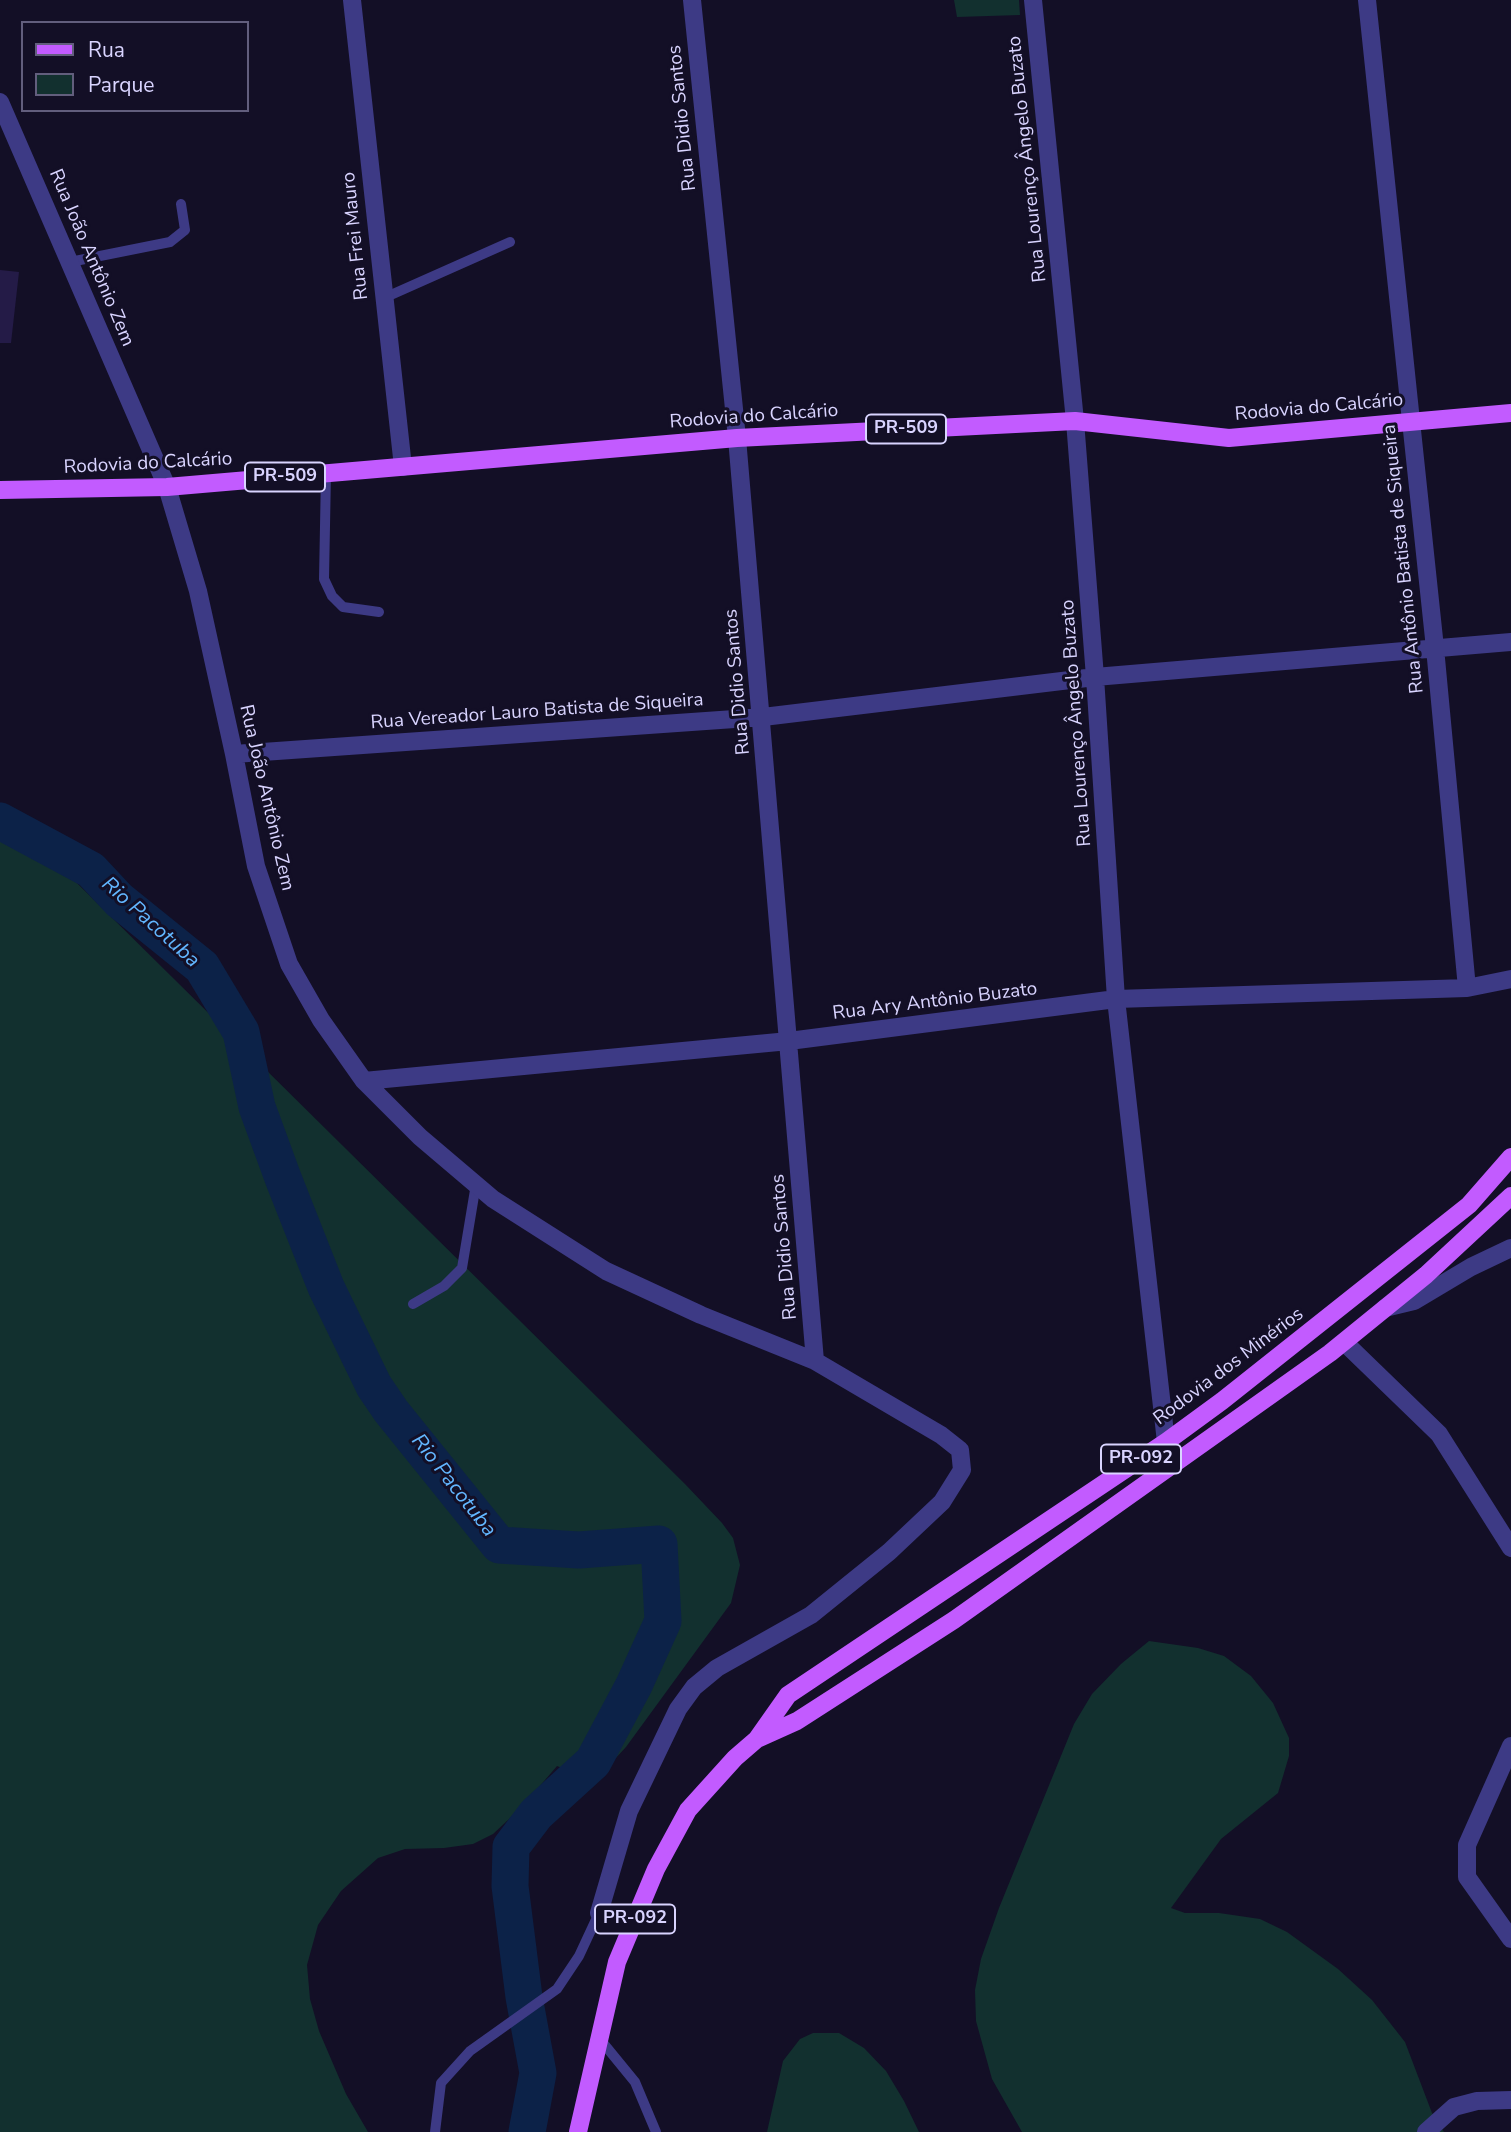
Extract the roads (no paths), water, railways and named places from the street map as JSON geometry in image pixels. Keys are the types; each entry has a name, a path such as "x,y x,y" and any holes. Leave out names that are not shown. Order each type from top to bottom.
{"main road":[{"name":"Rodovia do Calcário","path":"0,490 167,487 737,438 1075,421 1230,438 1511,413"},
{"name":"Rodovia dos Minérios","path":"578,2132 617,1962 656,1870 688,1810 735,1758 757,1739 788,1695 1166,1442 1222,1401 1469,1205 1511,1157"},
{"name":"Rodovia dos Minérios","path":"757,1739 797,1721 954,1620 1344,1342 1426,1275 1511,1196"}],"street":[{"name":"Rua Frei Mauro","path":"352,0 403,467"},
{"name":"Rua Didio Santos","path":"692,0 763,717 815,1361"},
{"name":"Rua Lourenço Ângelo Buzato","path":"1033,0 1075,421 1096,677 1116,999 1166,1442"},
{"name":"Rua Antônio Batista de Siqueira","path":"1367,0 1435,648 1467,988"},
{"name":"Rua João Antônio Zem","path":"0,102 167,487 198,591 256,866 289,964 321,1020 364,1081 420,1137 494,1199 606,1271 701,1315 815,1361 941,1435 960,1450 962,1470 942,1502 889,1552 811,1615 717,1668 694,1687 678,1709 629,1811 599,1913"},
{"name":"Rua Vereador Lauro Batista de Siqueira","path":"234,754 763,717 1096,677 1511,642"},
{"name":"Rua Ary Antônio Buzato","path":"364,1081 789,1041 1116,999 1467,988 1511,979"},
{"path":"1385,1308 1414,1301 1471,1267 1511,1248"},
{"path":"1344,1342 1439,1434 1511,1548"},
{"path":"1511,1746 1466,1845 1467,1877 1511,1940"},
{"path":"1426,2132 1454,2107 1477,2101 1511,2100"}],"lane":[{"path":"69,262 170,242 185,230 181,204"},
{"path":"384,298 510,242"},
{"path":"326,473 324,579 331,596 343,607 379,612"},
{"path":"413,1304 444,1286 462,1268 476,1184"},
{"path":"435,2132 441,2083 470,2050 557,1989 579,1956 599,1913"},
{"path":"599,2038 635,2082 656,2132"}],"waterway":[{"name":"Rio Pacotuba","path":"0,821 91,870 119,900 202,967 241,1032 257,1107 283,1178 326,1287 374,1386 499,1545 579,1550 659,1544 663,1621 634,1685 593,1762 536,1814 511,1847 510,1886 524,1997 538,2073 527,2132"}]}
